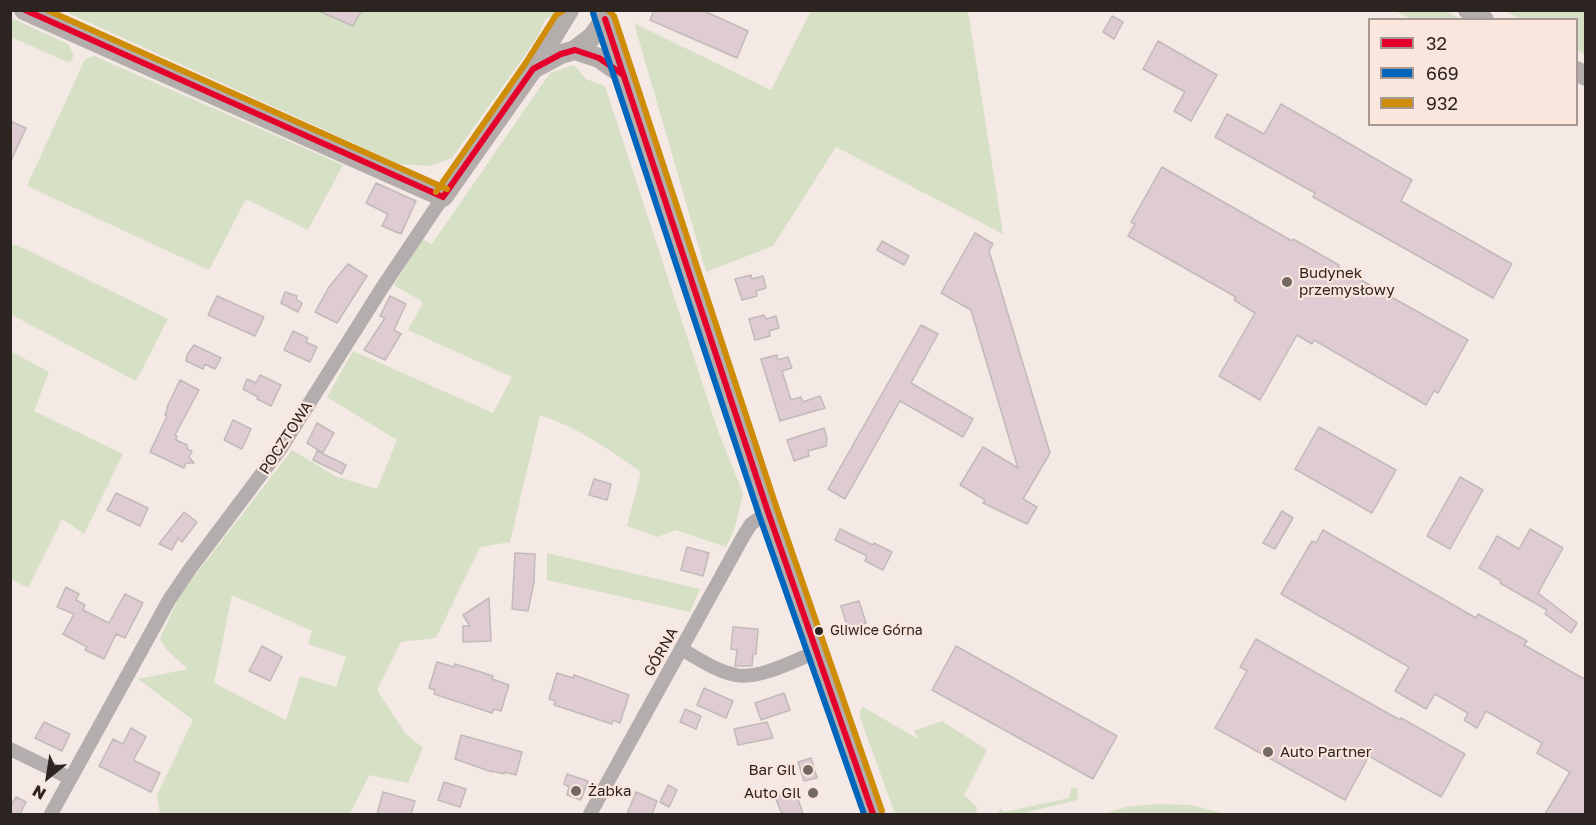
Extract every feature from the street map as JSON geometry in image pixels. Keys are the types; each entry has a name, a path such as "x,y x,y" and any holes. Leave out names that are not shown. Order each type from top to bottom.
{"street":[{"path":"24,10 443,197"},
{"path":"1468,10 1481,18"},
{"name":"POCZTOWA","path":"51,814 169,600 280,448 382,288 533,69 566,15 603,15 592,37 575,50 561,54 533,69"},
{"path":"603,15 768,512 873,814"},
{"path":"575,50 599,58 622,74"},
{"name":"GÓRNA","path":"590,814 744,535 751,524 768,512"},
{"path":"681,649 726,672 746,676 758,674 816,652"},
{"path":"10,749 70,778"}],"green space":[{"path":"64,11 555,11 553,16 545,19 537,38 452,158 430,166 399,164"},
{"path":"811,11 968,11 1003,234 836,147 773,246 706,272 634,23 771,90"},
{"path":"1395,11 1445,11 1459,18 1409,18"},
{"path":"1505,11 1585,11 1585,55 1578,51 1578,18 1519,18"},
{"path":"11,18 68,44 74,55 70,63 11,37"},
{"path":"94,56 343,165 308,230 246,199 209,270 27,186 85,59"},
{"path":"574,65 586,79 605,86 718,431 743,493 735,527 726,547 676,530 657,537 627,526 641,472 592,439 540,415 510,542 480,547 436,638 401,642 377,690 405,733 423,748 408,783 369,775 350,814 160,814 157,795 193,720 138,679 188,669 168,651 160,639 180,595 292,450 335,476 377,489 397,440 327,397 353,351 493,413 512,377 408,330 423,302 394,285 422,239 432,244 550,73","holes":["232,595 312,631 308,644 346,657 336,687 300,676 286,720 214,683"]},
{"path":"11,245 17,245 168,319 136,381 11,316"},
{"path":"10,351 49,372 34,411 123,454 84,534 62,519 28,588 11,579"},
{"path":"547,553 700,589 690,612 547,580"},
{"path":"863,707 918,739 914,731 942,721 987,750 964,795 977,807 976,814 895,814 860,717"},
{"path":"1071,788 1078,788 1077,800 1020,814 998,814 1000,808 1004,812 1069,798"},
{"path":"1157,804 1191,805 1227,814 1103,814 1126,807"}],"building":[{"path":"316,10 362,10 353,26"},
{"path":"654,10 702,10 748,31 737,58 650,20"},
{"path":"1112,16 1123,22 1114,39 1103,32"},
{"path":"1158,41 1217,75 1191,121 1174,111 1185,92 1143,69"},
{"path":"1281,104 1412,180 1401,201 1512,264 1493,298 1313,197 1315,193 1215,137 1227,114 1264,134"},
{"path":"10,121 26,128 10,163"},
{"name":"Budynek przemysłowy","path":"1162,167 1339,265 1338,267 1468,340 1438,393 1434,391 1426,405 1314,340 1312,344 1297,335 1260,400 1219,376 1255,313 1234,300 1236,297 1128,236 1135,224 1131,222"},
{"path":"376,183 416,201 401,234 382,226 388,214 366,203"},
{"path":"975,233 993,244 989,251 1050,453 1023,499 1037,507 1027,524 983,503 985,500 960,485 983,447 1018,468 971,310 941,293"},
{"path":"882,241 909,256 904,265 877,250"},
{"path":"348,264 367,276 337,323 315,312 329,287"},
{"path":"751,275 752,279 763,276 766,288 756,291 757,296 742,300 735,279"},
{"path":"285,292 297,296 296,299 302,303 298,312 281,303"},
{"path":"217,296 264,317 255,336 208,315"},
{"path":"390,296 406,304 394,330 401,334 385,360 364,350 385,318 380,316"},
{"path":"764,315 766,319 776,316 779,328 769,331 770,336 755,340 749,319"},
{"path":"921,325 938,334 911,383 973,419 963,437 900,401 845,499 828,489"},
{"path":"293,331 308,338 306,342 317,347 310,362 284,350"},
{"path":"194,345 221,358 215,369 205,364 203,369 186,361"},
{"path":"777,355 778,360 788,357 792,368 782,371 791,400 801,397 803,402 820,396 825,408 780,421 761,359"},
{"path":"260,375 281,385 271,406 243,389 247,379 256,383"},
{"path":"180,380 199,390 175,435 176,440 187,445 187,449 192,451 189,457 194,463 186,463 184,468 150,452 167,416 165,415 167,407"},
{"path":"233,420 251,429 242,449 224,440"},
{"path":"317,423 334,433 323,453 307,443"},
{"path":"1319,427 1396,470 1372,513 1295,469"},
{"path":"824,428 826,446 808,451 809,456 794,461 787,440"},
{"path":"317,451 346,465 342,474 313,460"},
{"path":"1460,477 1483,490 1450,549 1427,536"},
{"path":"594,479 611,484 607,500 589,495"},
{"path":"116,493 148,508 140,526 107,510"},
{"path":"1282,511 1293,518 1275,549 1263,543"},
{"path":"184,512 197,522 182,542 178,538 172,550 159,544"},
{"path":"840,529 892,552 883,570 865,561 867,556 835,540"},
{"path":"1530,529 1563,548 1538,593 1577,623 1571,633 1545,614 1547,610 1479,568 1497,536 1519,549"},
{"path":"1323,530 1476,618 1478,614 1527,641 1524,645 1586,680 1586,814 1545,814 1570,772 1537,753 1542,743 1486,711 1477,728 1464,720 1468,713 1435,694 1426,709 1395,691 1409,667 1281,594 1312,541 1316,543"},
{"path":"687,547 709,553 703,576 681,570"},
{"path":"515,553 535,554 534,582 528,611 512,609"},
{"path":"66,587 79,594 76,600 85,605 83,610 109,623 125,594 143,603 125,638 116,634 104,659 85,650 87,647 63,634 74,614 57,607"},
{"path":"489,598 491,641 463,642 463,626 470,626 463,615"},
{"path":"859,601 866,623 848,629 841,606"},
{"path":"733,627 758,629 756,654 753,654 752,666 735,666 737,650 731,649"},
{"path":"1256,639 1465,754 1441,797 1369,756 1345,800 1215,728 1247,671 1240,667"},
{"path":"262,646 282,657 270,681 249,671"},
{"path":"956,646 1117,736 1093,779 932,690"},
{"path":"437,662 454,667 455,664 481,672 509,685 501,711 494,709 492,713 434,694 435,690 429,688"},
{"path":"557,673 573,678 574,675 629,695 620,723 613,720 612,724 554,705 555,701 549,699"},
{"path":"704,688 733,701 726,718 697,705"},
{"path":"784,693 790,710 761,720 755,703"},
{"path":"685,709 701,716 696,729 680,722"},
{"path":"44,722 70,734 62,751 35,738"},
{"path":"767,722 773,738 738,745 734,729"},
{"path":"131,728 146,737 135,761 160,773 151,792 99,766 113,739 123,744"},
{"path":"461,735 522,752 516,775 492,772 455,759"},
{"name":"Bar Gil","path":"811,758 817,778 804,781 798,762"},
{"name":"Żabka","path":"567,774 588,781 581,800 567,795 569,787 564,784"},
{"path":"444,782 466,789 460,807 438,800"},
{"path":"668,785 677,790 669,807 660,802"},
{"path":"795,790 803,814 782,814 775,797"},
{"path":"383,792 415,801 411,814 377,814"},
{"path":"636,792 657,801 652,814 627,814"},
{"path":"16,797 26,802 20,814 10,814 10,807"}],"transit line":[{"name":"32","path":"25,10 443,197"},
{"name":"932","path":"47,10 447,189"},
{"name":"932","path":"436,192 525,64 556,15 564,10"},
{"name":"932","path":"608,10 614,16 777,509 882,811"},
{"name":"669","path":"593,13 759,515 864,814"},
{"name":"32","path":"605,19 768,512 873,814"},
{"name":"32","path":"443,197 533,69 561,54 575,50 599,58 622,74"}],"place":[{"name":"Budynek przemysłowy","path":"1287,282"},
{"name":"Gliwice Górna","path":"819,631"},
{"name":"Auto Partner","path":"1268,752"},
{"name":"Bar Gil","path":"808,770"},
{"name":"Żabka","path":"576,791"},
{"name":"Auto Gil","path":"813,793"}]}
